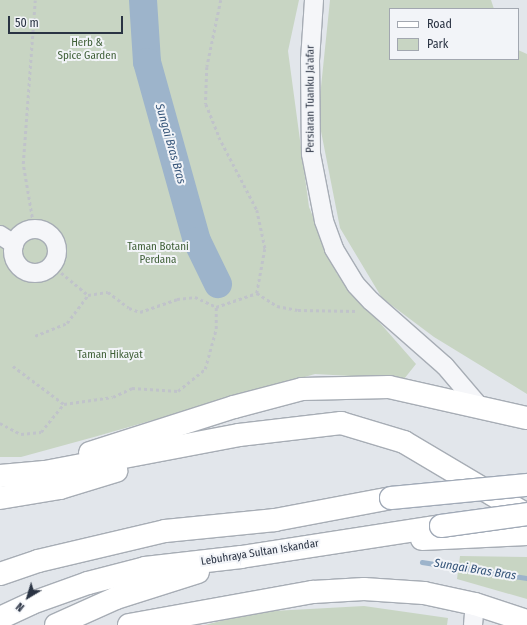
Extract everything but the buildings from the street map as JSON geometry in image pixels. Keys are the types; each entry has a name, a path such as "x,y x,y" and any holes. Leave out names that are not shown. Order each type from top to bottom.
{"main road":[{"path":"45,472 104,447 302,389 389,387 445,398 527,418"},
{"path":"0,476 45,472 239,435 341,423 404,442 448,466 527,514"},
{"path":"0,498 60,488 239,435"},
{"path":"448,466 527,525"},
{"path":"0,574 38,561 165,531 274,520 391,498 527,484"},
{"name":"Lebuhraya Sultan Iskandar","path":"0,618 32,603 88,583 145,568 241,558 325,543 447,532 527,514"},
{"path":"447,532 527,534"},
{"path":"56,625 116,598 241,558"},
{"path":"129,625 313,592 364,589 424,593 475,604 527,620"}],"street":[{"name":"Persiaran Tuanku Ja'afar","path":"314,0 310,60 311,154 324,221 334,249 356,285 381,310 445,366 479,406"},
{"path":"34,229 42,230 55,241 57,249 52,265 47,269 34,272 22,268 7,240 34,229"},
{"path":"445,366 449,390 445,398"},
{"path":"472,625 475,604"}],"path":[{"path":"34,229 23,164 35,0"},
{"path":"221,0 207,67 206,104 219,137 257,210 264,249 257,293"},
{"path":"52,265 88,295"},
{"path":"35,336 67,323 88,295 108,292 129,308 140,312 177,299 195,297 216,307 257,293"},
{"path":"257,293 277,306 298,310 381,310"},
{"path":"0,423 21,434 41,432 64,404 112,397 132,388 178,391 205,369 216,329 216,307"},
{"path":"13,366 64,404"}],"green space":[{"name":"Taman Botani Perdana","path":"0,0 299,0 288,51 309,207 337,274 416,364 404,379 315,374 21,457 0,457"},
{"path":"330,0 491,0 494,8 389,8 389,60 519,60 519,50 527,54 527,394 434,337 382,298 340,228 318,116"},
{"path":"460,556 527,557 527,599 457,579"},
{"path":"364,606 448,618 447,625 205,625 255,612"}],"waterway":[{"name":"Sungai Bras Bras","path":"143,0 147,62 197,241 218,284"},
{"name":"Sungai Bras Bras","path":"422,562 527,578"}],"park label":[{"name":"Herb & Spice Garden","path":"87,50"},
{"name":"Taman Hikayat","path":"110,355"}]}
